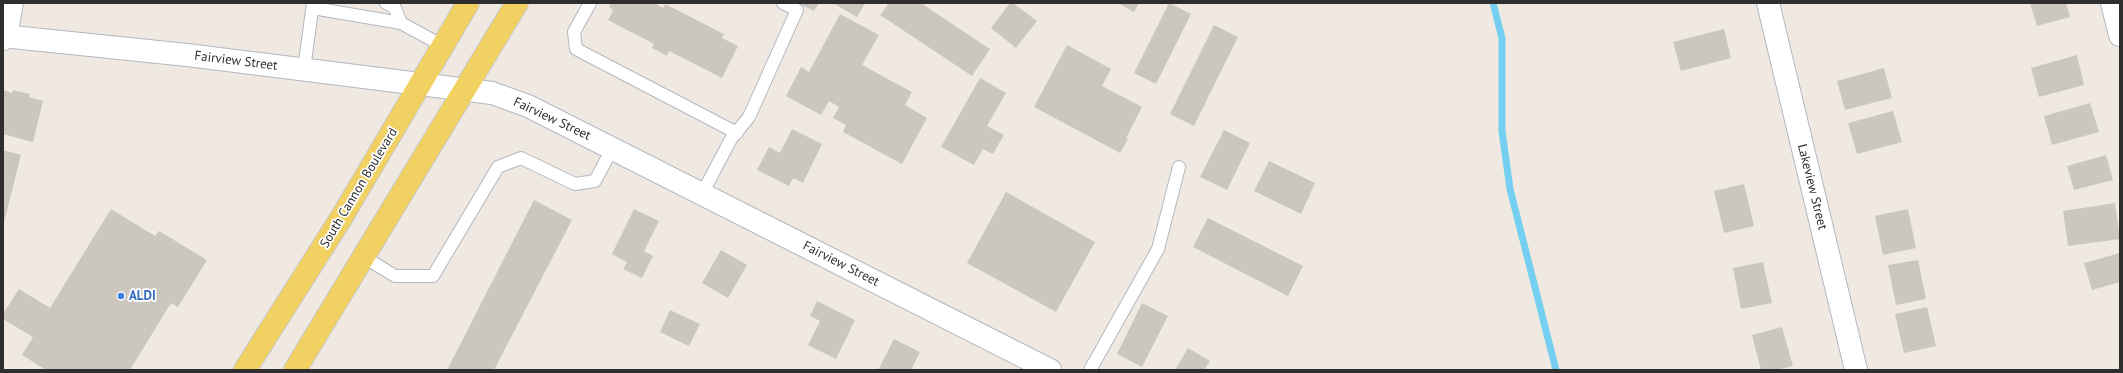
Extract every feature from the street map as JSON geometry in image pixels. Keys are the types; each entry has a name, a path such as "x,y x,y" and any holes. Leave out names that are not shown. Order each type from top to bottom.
{"main road":[{"name":"South Cannon Boulevard","path":"245,370 343,214 468,3"},
{"path":"295,370 517,3"}],"street":[{"path":"4,37 12,3"},
{"name":"Lakeview Street","path":"1768,3 1856,370"},
{"path":"2112,3 2120,35"},
{"name":"Fairview Street","path":"4,37 187,55 492,93 528,106 1050,370"}],"lane":[{"path":"386,3 395,8 402,23"},
{"path":"590,3 574,32 576,49 737,133"},
{"path":"702,194 731,139 749,118 797,10 782,3"},
{"path":"304,69 313,5 402,23 443,46"},
{"path":"364,257 395,276 433,276 498,167 521,158 575,184 594,181 612,149"},
{"path":"1090,370 1158,249 1179,167"}],"building":[{"path":"611,3 654,3 663,8 665,4 724,34 722,38 738,46 722,78 669,51 667,56 652,48 654,44 608,20 613,10 609,7"},
{"path":"798,3 819,3 814,11"},
{"path":"833,3 865,3 857,17"},
{"path":"889,3 921,3 990,49 972,76 880,15"},
{"path":"1010,3 1013,3 1037,21 1016,48 991,28"},
{"path":"1118,3 1139,3 1134,12"},
{"path":"1169,3 1191,14 1156,84 1134,73"},
{"path":"2030,3 2066,3 2070,17 2037,26"},
{"path":"840,14 879,35 862,65 912,92 905,105 927,118 902,164 843,132 846,125 833,118 839,107 829,101 821,115 786,96 801,67 809,72"},
{"path":"1214,25 1238,37 1194,126 1170,114"},
{"path":"1724,29 1731,58 1681,71 1673,42"},
{"path":"1067,45 1111,69 1102,86 1142,107 1120,153 1034,107"},
{"path":"2077,55 2084,85 2039,97 2031,68"},
{"path":"1884,68 1892,98 1845,110 1837,81"},
{"path":"980,78 1006,93 987,126 1004,135 993,154 983,149 974,165 941,147"},
{"path":"3,90 12,93 13,90 30,94 29,97 43,101 33,142 3,134"},
{"path":"2090,103 2099,132 2052,145 2044,116"},
{"path":"1893,111 1902,142 1857,154 1848,123"},
{"path":"792,129 822,144 803,183 793,178 789,186 757,170 769,147 780,153"},
{"path":"1224,130 1250,143 1227,190 1200,177"},
{"path":"3,150 21,155 4,222 3,222"},
{"path":"2106,155 2113,180 2074,190 2067,166"},
{"path":"1269,161 1315,183 1301,214 1254,191"},
{"path":"1744,184 1754,226 1724,233 1714,191"},
{"path":"1006,192 1095,242 1056,312 967,263"},
{"path":"534,200 572,220 494,370 447,370"},
{"path":"2115,203 2120,239 2068,246 2063,211"},
{"name":"ALDI","path":"111,209 155,236 159,231 207,260 178,307 171,303 130,370 46,370 22,355 33,337 3,319 3,314 19,289 50,308"},
{"path":"634,209 659,221 644,251 653,256 642,278 623,269 627,262 612,254"},
{"path":"1908,209 1916,248 1883,255 1875,216"},
{"path":"1208,218 1303,266 1288,296 1193,247"},
{"path":"721,250 747,265 728,298 702,283"},
{"path":"2120,253 2120,282 2092,290 2084,263"},
{"path":"1918,260 1926,299 1896,305 1888,265"},
{"path":"1763,262 1772,303 1741,309 1733,268"},
{"path":"817,301 855,320 836,359 808,345 820,321 810,316"},
{"path":"1142,303 1168,316 1142,367 1117,354"},
{"path":"1927,307 1936,346 1904,353 1895,314"},
{"path":"670,310 700,324 689,346 660,332"},
{"path":"1782,327 1793,366 1776,370 1761,370 1752,335"},
{"path":"894,339 920,352 911,370 878,370"},
{"path":"1188,348 1210,361 1204,370 1175,370"}],"waterway":[{"path":"1493,3 1502,38 1502,131 1510,189 1556,370"}],"place":[{"name":"ALDI","path":"121,296"}]}
